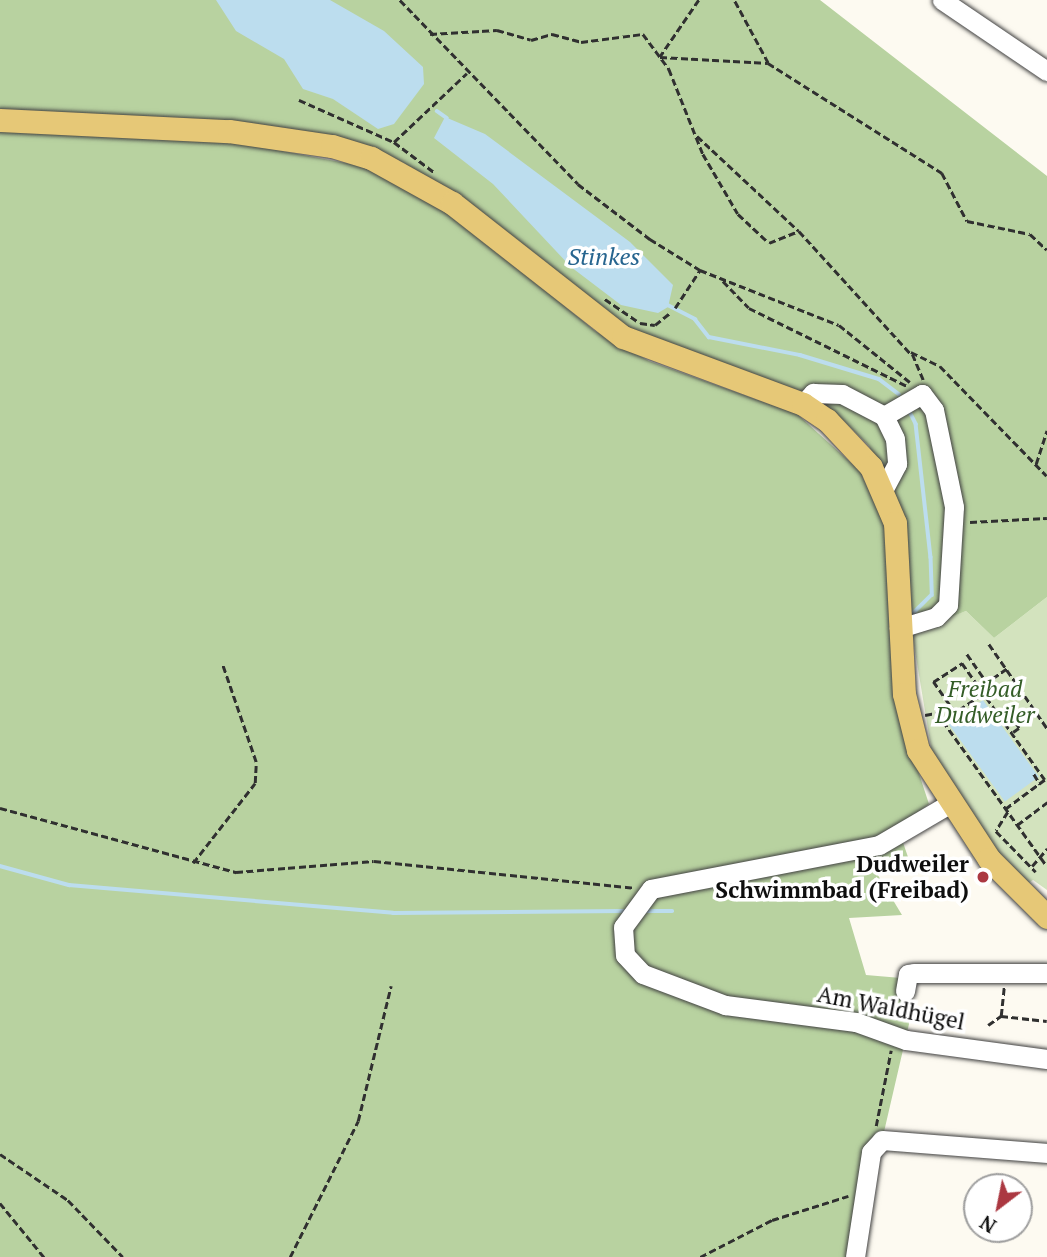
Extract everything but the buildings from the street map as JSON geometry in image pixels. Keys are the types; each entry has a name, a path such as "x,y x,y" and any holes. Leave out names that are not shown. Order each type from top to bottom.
{"main road":[{"path":"0,120 229,131 332,146 371,159 452,203 623,337 803,404 858,450 883,490 900,551 899,628 912,732 949,804 1005,880 1047,917"}],"street":[{"path":"942,0 1047,71"},
{"path":"803,404 813,393 834,393 884,416 895,439 897,464 883,490"},
{"path":"884,416 922,394 944,442 954,517 948,605 936,617 899,628"},
{"path":"651,889 879,845 949,804"},
{"name":"Am Waldhügel","path":"651,889 631,912 621,940 625,955 643,974 747,1010 1047,1059"},
{"path":"905,995 908,974 914,973 1047,973"},
{"path":"855,1257 869,1190 872,1148 887,1138 1047,1153"}],"path":[{"path":"400,0 428,34 578,184 700,270 839,326 922,394"},
{"path":"660,57 699,0"},
{"path":"734,0 768,63"},
{"path":"428,34 496,30 531,40 552,34 581,42 643,34 660,57 695,134 738,214 769,243 799,231"},
{"path":"660,57 768,63 942,173 967,221 1030,234 1047,250"},
{"path":"299,100 394,142 467,73"},
{"path":"695,134 799,231 910,353 922,373 922,394"},
{"path":"675,308 700,270"},
{"path":"721,279 749,308 922,394"},
{"path":"910,353 940,366 1047,475"},
{"path":"1036,465 1047,431"},
{"path":"954,517 1004,524 1047,518"},
{"path":"989,645 1035,708 1046,718 1047,728"},
{"path":"936,722 991,689 967,654"},
{"path":"955,713 933,682 962,663 987,702 1046,780 1007,810 996,831 1035,872"},
{"path":"193,863 255,783 256,762 223,666"},
{"path":"987,683 1007,669"},
{"path":"1012,736 1035,708"},
{"path":"924,715 942,720 951,729 1047,866"},
{"path":"1034,774 1040,784"},
{"path":"1017,825 1047,802"},
{"path":"0,808 193,863 236,872 424,863 530,881 651,889"},
{"path":"1032,866 1047,849"},
{"path":"1001,1016 1005,973"},
{"path":"290,1257 358,1121 391,986"},
{"path":"872,1148 887,1033 905,995"},
{"path":"988,1025 1001,1016 1047,1021"},
{"path":"0,1154 68,1200 123,1257"},
{"path":"700,1257 772,1220 869,1190"},
{"path":"0,1203 44,1257"}],"green space":[{"path":"0,0 820,0 1047,176 1047,597 994,638 966,611 951,617 940,609 908,622 904,521 869,446 844,421 826,408 627,329 404,163 374,149 231,121 0,109"},
{"path":"0,129 228,141 367,167 447,210 595,331 649,361 797,414 860,471 885,526 893,695 929,804 898,828 908,857 876,872 902,915 849,918 866,975 901,978 897,996 909,1009 909,1024 855,1257 0,1257"},
{"name":"Freibad Dudweiler","path":"1047,597 1047,890 1033,880 1027,884 1000,856 932,753 913,639 914,631 966,611 994,638"}],"water":[{"path":"216,0 330,0 384,31 423,67 424,84 394,124 378,129 333,99 303,89 284,59 236,31"},
{"name":"Stinkes","path":"445,117 485,134 630,242 673,285 668,307 658,313 621,305 571,267 493,184 434,138"},
{"path":"983,700 1039,777 1005,802 949,725"}],"waterway":[{"path":"437,111 447,118"},
{"path":"666,304 695,319 709,337 800,355 879,379 899,394"},
{"path":"908,408 916,424 931,557 932,595 913,614"},
{"path":"0,866 69,885 393,913 624,911"},
{"path":"642,911 672,911"}],"place":[{"name":"Dudweiler Schwimmbad (Freibad)","path":"983,877"}]}
